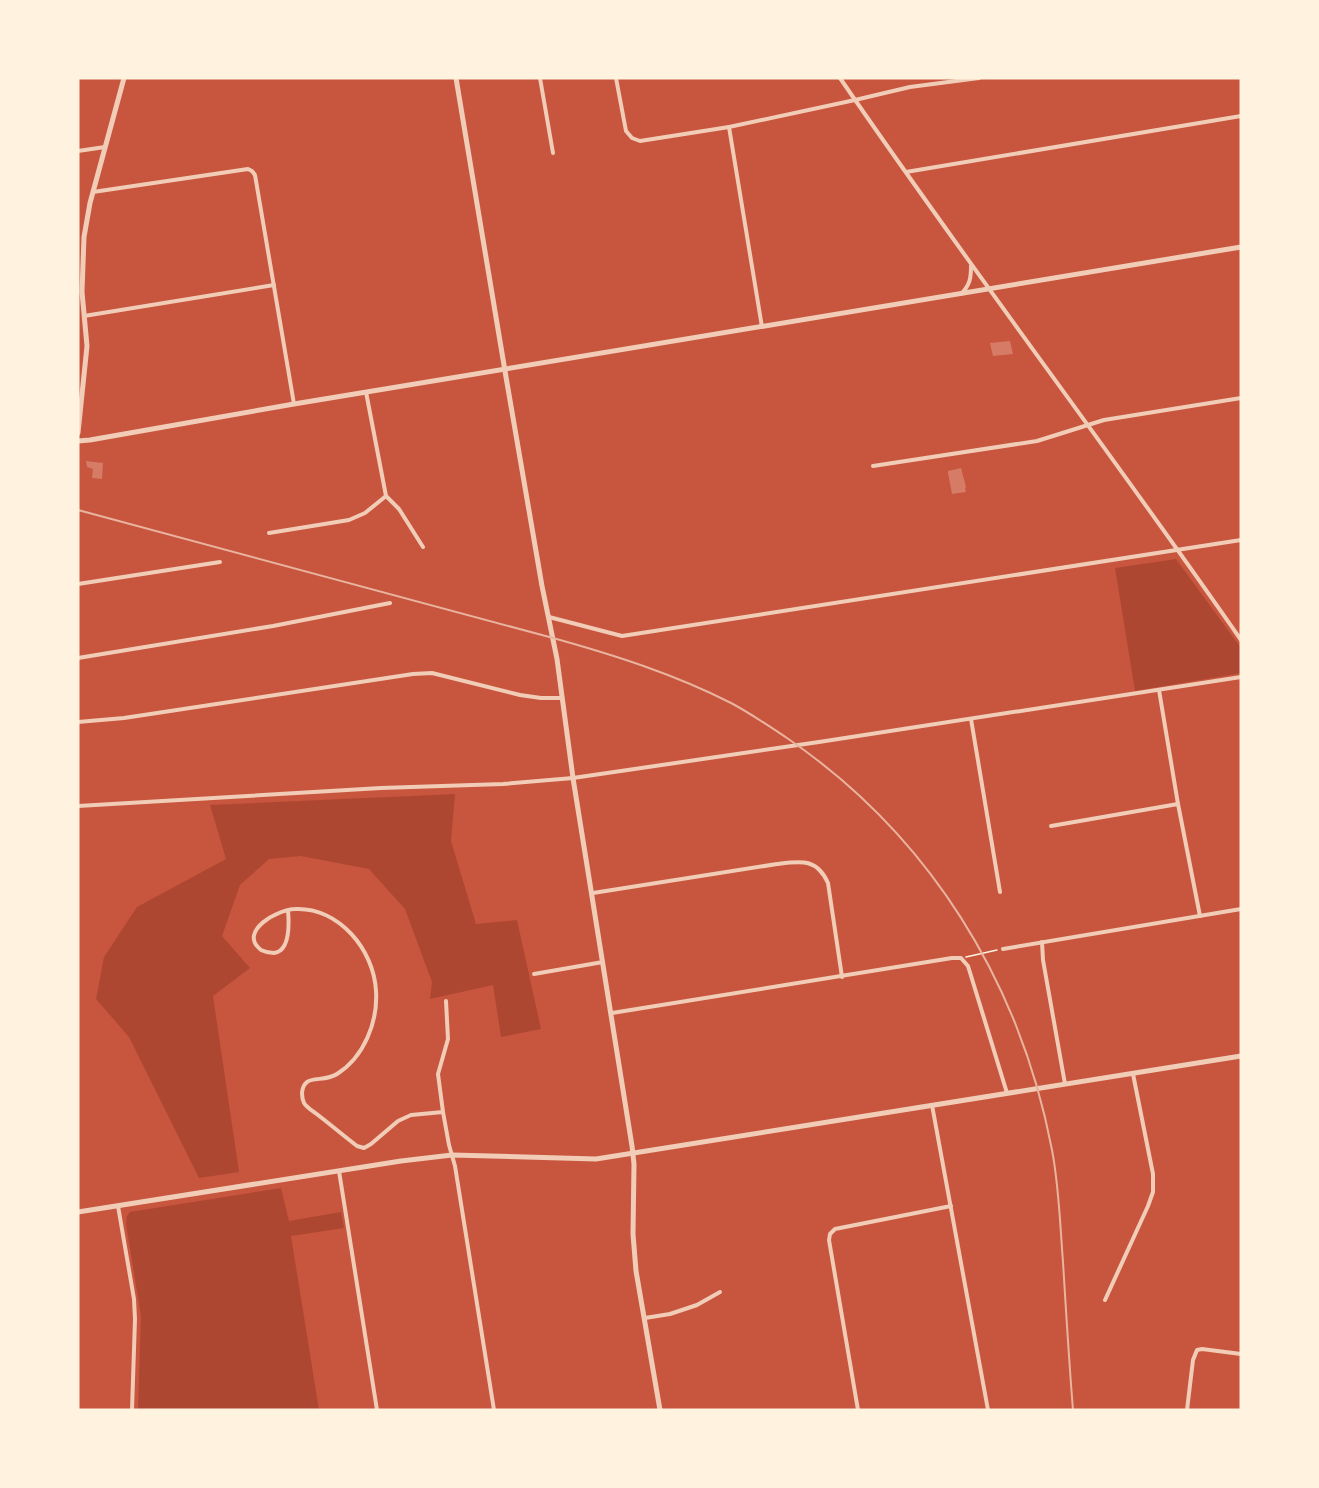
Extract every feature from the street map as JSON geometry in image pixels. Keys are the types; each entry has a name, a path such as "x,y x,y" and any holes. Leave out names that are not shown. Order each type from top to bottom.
{"street":[{"path":"78,433 87,346 80,275 84,237 93,192 124,78"},
{"path":"456,78 549,617 612,1013 633,1154 633,1234 636,1271 660,1410"},
{"path":"540,78 553,153"},
{"path":"616,78 626,131 632,138 640,141 729,127 910,87 979,78"},
{"path":"840,78 988,290 1179,550 1241,640"},
{"path":"906,172 1241,116"},
{"path":"729,127 762,327"},
{"path":"78,151 105,147"},
{"path":"93,192 248,169 252,171 255,176 294,404"},
{"path":"78,441 1241,247"},
{"path":"960,294 970,282 971,265"},
{"path":"84,316 274,285"},
{"path":"366,392 386,496 399,508 423,547"},
{"path":"873,466 1037,441 1104,420 1241,398"},
{"path":"269,533 348,520 365,513 386,496"},
{"path":"549,617 622,636 1241,540"},
{"path":"78,584 220,562"},
{"path":"78,658 273,626 390,603"},
{"path":"78,722 124,718 432,673 520,695 562,698"},
{"path":"78,806 381,788 503,784 573,778 1241,677"},
{"path":"1159,690 1200,916"},
{"path":"971,719 1000,892"},
{"path":"1051,826 1178,804"},
{"path":"592,893 777,864 808,863 824,873 828,883 842,976"},
{"path":"288,910 289,927 283,949 270,953 262,951 256,945 254,938 256,930 262,923 288,910 309,909 335,920 349,930 366,954 376,984 377,1002 374,1019 362,1048 350,1064 337,1074 304,1084 302,1092 305,1105 357,1146 364,1148 398,1121 411,1115 442,1112"},
{"path":"1004,949 1241,909"},
{"path":"1042,942 1043,960 1065,1084"},
{"path":"612,1013 961,958 968,966 1007,1094"},
{"path":"534,974 604,962"},
{"path":"446,1001 448,1039 438,1074 442,1112 452,1155 494,1410"},
{"path":"78,1212 400,1161 452,1155 596,1159 1241,1056"},
{"path":"1105,1300 1153,1192 1153,1174 1133,1074"},
{"path":"932,1105 988,1410"},
{"path":"339,1172 377,1410"},
{"path":"118,1206 134,1299 132,1410"},
{"path":"858,1410 829,1240 830,1234 835,1229 951,1206"},
{"path":"645,1318 670,1314 697,1305 720,1292"},
{"path":"1186,1410 1193,1360 1197,1350 1241,1354"}],"path":[{"path":"961,958 1004,949"}],"shaded area":[{"path":"1176,559 1241,648 1241,673 1135,691 1115,568"},
{"path":"455,794 451,841 476,924 517,920 541,1029 501,1037 493,985 430,999 432,982 405,909 369,869 301,856 269,859 240,885 222,936 250,968 213,996 239,1172 199,1178 129,1037 96,999 104,957 137,907 226,859 210,805"},
{"path":"281,1188 289,1221 341,1212 344,1228 291,1236 319,1410 138,1410 141,1316 126,1224 127,1216 130,1212"}],"building":[{"path":"1010,341 1013,354 993,356 990,343"},
{"path":"86,461 103,463 102,479 92,478 93,469 87,467"},
{"path":"961,468 966,492 952,494 948,471"}],"railway":[{"path":"78,510 553,638 644,666 688,683 738,707 787,738 838,777 884,820 925,867 961,917 992,971 1017,1028 1037,1088 1052,1150 1059,1205 1073,1410"}]}
